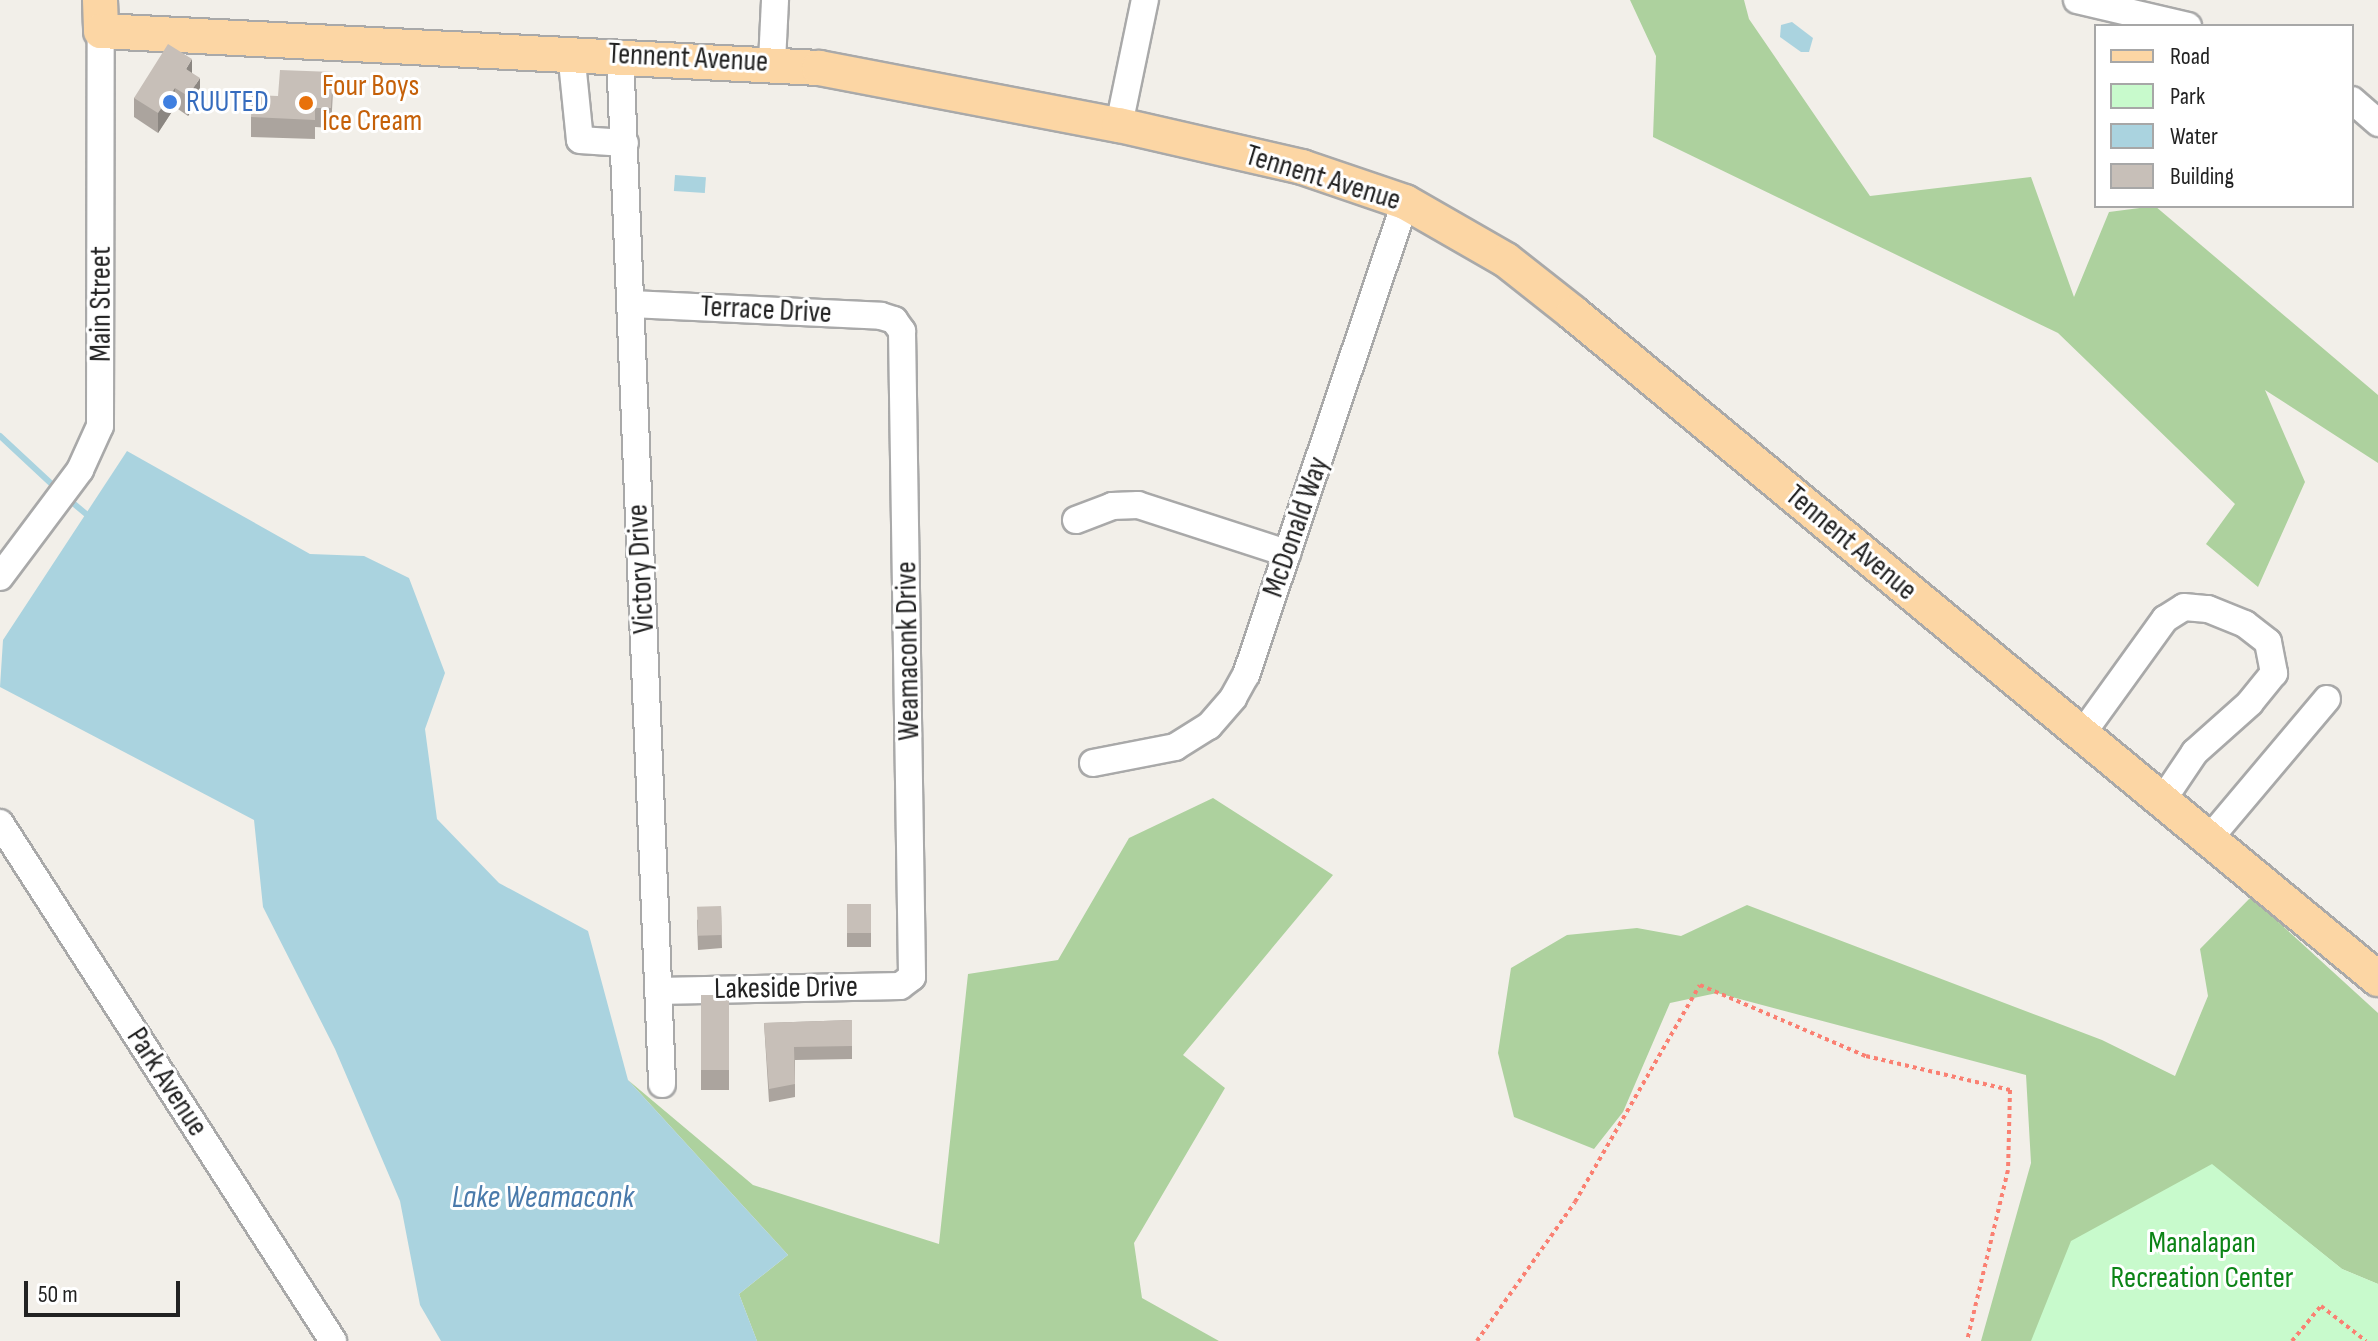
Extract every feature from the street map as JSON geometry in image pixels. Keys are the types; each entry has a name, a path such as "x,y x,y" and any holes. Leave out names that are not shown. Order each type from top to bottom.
{"main road":[{"name":"Tennent Avenue","path":"100,16 571,52 772,62 898,80 1119,125 1302,167 1405,202 1506,260 2378,979"}],"street":[{"path":"772,62 775,0"},
{"path":"1119,125 1145,0"},
{"path":"2077,0 2179,24"},
{"name":"Main Street","path":"0,577 80,470 100,426 100,16"},
{"path":"571,52 580,140 625,143"},
{"name":"Victory Drive","path":"620,54 662,1084"},
{"path":"2354,102 2378,123"},
{"name":"McDonald Way","path":"1093,763 1175,747 1219,716 1246,675 1405,202"},
{"name":"Terrace Drive","path":"631,304 881,316 899,324"},
{"name":"Weamaconk Drive","path":"899,324 912,977"},
{"path":"1076,520 1112,506 1138,505 1287,553"},
{"path":"2082,734 2165,619 2184,607 2208,609 2233,619 2268,642 2274,673 2250,703 2195,752 2162,801"},
{"path":"2209,839 2327,699"},
{"name":"Park Avenue","path":"0,823 333,1341"},
{"name":"Lakeside Drive","path":"658,991 900,986 912,977"}],"path":[{"path":"1477,1341 1575,1202 1700,985 1866,1056 2010,1090 2008,1170 1967,1341"},
{"path":"2292,1341 2321,1306 2366,1341"}],"green space":[{"path":"1630,0 1744,0 1749,19 1870,196 2031,177 2074,297 2109,212 2157,208 2378,395 2378,463 2265,390 2305,482 2258,587 2206,544 2235,504 2058,333 1653,137 1656,56"},
{"path":"1213,798 1333,875 1183,1055 1225,1088 1134,1243 1142,1298 1219,1341 757,1341 739,1294 788,1255 628,1080 753,1185 939,1244 968,974 1058,960 1129,838"},
{"path":"2251,897 2378,1013 2378,1284 2342,1269 2212,1165 2149,1341 1981,1341 2031,1163 2026,1075 1717,993 1670,1003 1623,1112 1594,1149 1514,1117 1498,1053 1511,968 1567,935 1637,928 1681,936 1747,905 2102,1040 2175,1076 2208,996 2200,949"},
{"name":"Manalapan Recreation Center","path":"2212,1164 2342,1269 2378,1284 2378,1341 2031,1341 2071,1241"}],"water":[{"path":"1792,22 1813,38 1809,52 1801,52 1780,37 1781,25"},
{"path":"675,175 706,177 705,193 674,191"},
{"name":"Lake Weamaconk","path":"127,451 310,554 364,556 409,578 445,673 425,729 437,819 499,883 588,931 628,1080 788,1255 739,1294 757,1341 441,1341 420,1305 400,1201 335,1049 263,907 254,820 0,687 3,640"}],"building":[{"path":"168,44 192,59 186,69 200,78 188,96 175,88 158,113 134,98"},
{"path":"280,70 333,72 331,108 315,108 315,120 251,117 252,95 278,96"},
{"path":"847,904 871,904 871,933 847,933"},
{"path":"721,906 722,935 698,936 697,907"},
{"path":"701,995 729,995 729,1070 701,1070"},
{"path":"852,1020 852,1046 794,1047 795,1084 769,1089 764,1023"}],"waterway":[{"path":"0,436 56,488"},
{"path":"67,498 86,514"}],"place":[{"name":"RUUTED","path":"170,102"},
{"name":"Four Boys Ice Cream","path":"306,103"}]}
